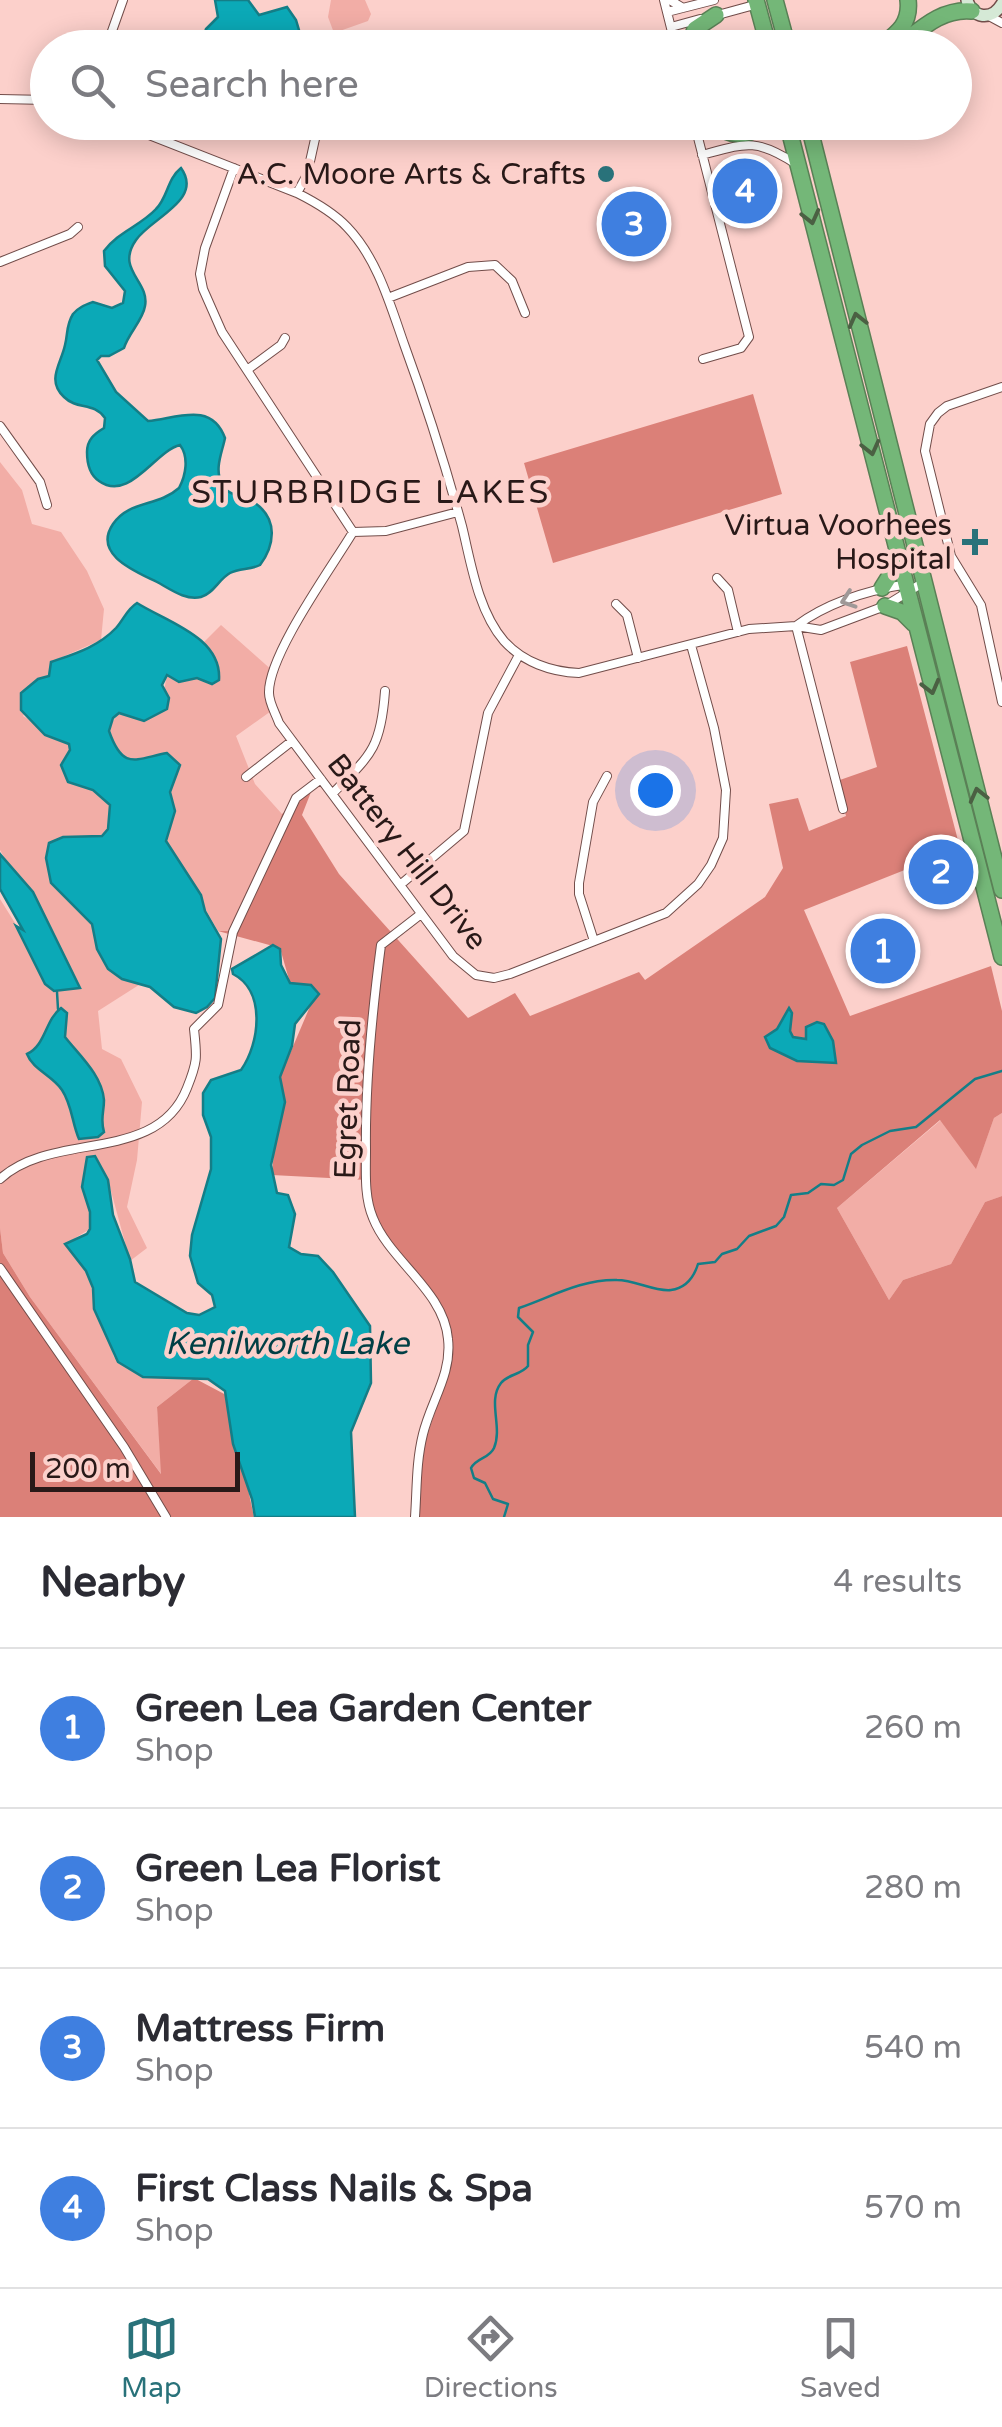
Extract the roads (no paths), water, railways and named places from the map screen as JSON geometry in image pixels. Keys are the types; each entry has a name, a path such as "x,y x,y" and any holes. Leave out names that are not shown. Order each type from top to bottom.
{"highway":[{"path":"899,30 909,13 908,0"},
{"path":"766,1 784,30"},
{"path":"766,1 767,30"},
{"path":"921,30 944,13 969,6"},
{"path":"695,30 715,8"},
{"path":"792,140 914,624 995,901 1002,957"},
{"path":"815,140 1002,890"},
{"path":"882,588 892,572 896,552"},
{"path":"885,606 902,612 914,624"}],"street":[{"path":"112,30 123,0"},
{"path":"671,30 667,0 683,8"},
{"path":"667,12 766,1"},
{"path":"989,16 1002,4"},
{"path":"969,6 1002,23"},
{"path":"670,27 715,8"},
{"path":"0,99 30,100"},
{"path":"162,140 297,193 348,228 388,298 434,426 486,609 504,640 519,655 555,672 579,673 738,632 796,626 821,630 885,606 905,589 924,582"},
{"path":"297,193 308,175 315,140"},
{"path":"698,140 750,337 742,348 703,359"},
{"path":"702,155 747,142 764,144 798,166"},
{"path":"234,168 205,248 200,274 222,332 353,532 386,531 458,512"},
{"path":"0,262 70,234 78,227"},
{"path":"388,298 468,267 495,264 512,281 525,313"},
{"path":"247,370 285,338"},
{"path":"1002,387 947,406 938,413 930,424 926,452 952,556 981,605 1002,702"},
{"path":"0,426 40,482 47,504"},
{"name":"Battery Hill Drive","path":"353,532 296,624 274,669 268,692 270,702 279,723 400,885 464,967 476,975 494,978 666,912 680,903 704,874 723,838 726,790 691,645"},
{"path":"717,578 728,590 738,632"},
{"path":"796,626 817,610 882,588 905,589"},
{"path":"616,604 627,616 638,658"},
{"path":"796,626 843,809"},
{"path":"400,885 464,831 488,713 519,655"},
{"path":"332,794 375,748 383,726 386,692"},
{"path":"246,777 292,741"},
{"path":"594,942 579,884 593,802 607,776"},
{"path":"0,1179 47,1156 154,1129 174,1114 198,1064 194,1028 218,1005 235,927 296,798 321,780"},
{"name":"Egret Road","path":"416,1517 416,1468 424,1432 448,1365 448,1336 434,1302 386,1242 374,1220 368,1202 365,1107 380,945 422,914"},
{"path":"0,1268 124,1446 166,1517"}],"water":[{"path":"215,0 248,0 259,15 287,7 299,30 206,30 218,17"},
{"path":"181,168 186,190 181,199 143,232 131,250 131,267 145,297 141,316 124,348 97,360 116,392 148,421 191,414 202,415 219,426 225,438 219,467 222,484 228,491 255,503 271,524 269,549 260,565 230,573 209,593 195,598 178,594 129,567 108,545 108,535 120,516 179,488 186,466 180,445 121,486 99,481 90,468 87,448 104,428 105,418 96,410 64,397 55,378 73,314 93,302 112,308 123,303 125,291 105,266 104,251 156,209"},
{"path":"137,603 202,642 218,665 219,680 212,684 197,678 179,682 167,675 162,685 169,698 167,709 144,721 119,713 109,731 125,757 138,759 167,753 180,765 170,792 175,811 166,841 201,895 221,939 215,998 196,1013 174,1007 150,987 122,979 108,969 97,949 92,924 51,883 46,858 49,843 63,837 102,836 108,829 110,805 93,790 68,782 61,765 70,750 69,744 45,735 21,710 21,693 38,679 49,676 51,662 101,640"},
{"path":"0,854 33,892 80,988 54,991 45,984 16,926 23,930 0,889"},
{"name":"Kenilworth Lake","path":"273,945 280,949 281,965 290,983 311,985 319,994 295,1024 292,1046 280,1077 285,1102 271,1165 277,1193 288,1195 295,1214 289,1247 301,1254 318,1256 370,1326 371,1383 351,1432 355,1517 255,1517 233,1444 225,1391 208,1379 143,1377 118,1362 94,1309 93,1288 86,1271 65,1244 90,1229 90,1212 82,1187 87,1157 95,1156 108,1180 113,1215 135,1282 187,1313 199,1315 215,1307 212,1295 198,1283 190,1256 211,1169 211,1137 203,1115 203,1093 211,1080 241,1070 256,1032 251,992 232,969"},
{"path":"61,1008 67,1013 65,1037 89,1066 102,1091 104,1132 98,1137 79,1139 62,1090 27,1054 38,1045"},
{"path":"789,1008 793,1037 806,1039 806,1027 817,1022 824,1024 833,1041 836,1063 797,1061 770,1048 765,1037 777,1029"}],"waterway":[{"path":"57,992 58,1009"},
{"path":"504,1517 508,1504 493,1499 485,1483 474,1478 471,1468 494,1448 497,1390 507,1378 528,1366 528,1345 533,1332 518,1317 519,1308 604,1280 665,1290 681,1287 698,1264 715,1262 722,1254 737,1249 749,1236 776,1226 784,1217 791,1195 843,1180 851,1154 862,1145 890,1131 916,1127 975,1079 1002,1071"}],"place":[{"name":"A.C. Moore Arts & Crafts","path":"606,174"},
{"name":"First Class Nails & Spa","path":"745,191"},
{"name":"Mattress Firm","path":"634,224"},
{"name":"Virtua Voorhees Hospital","path":"975,542"},
{"name":"Green Lea Florist","path":"941,872"},
{"name":"Green Lea Garden Center","path":"883,951"}],"district":[{"name":"STURBRIDGE LAKES","path":"371,493"}]}
